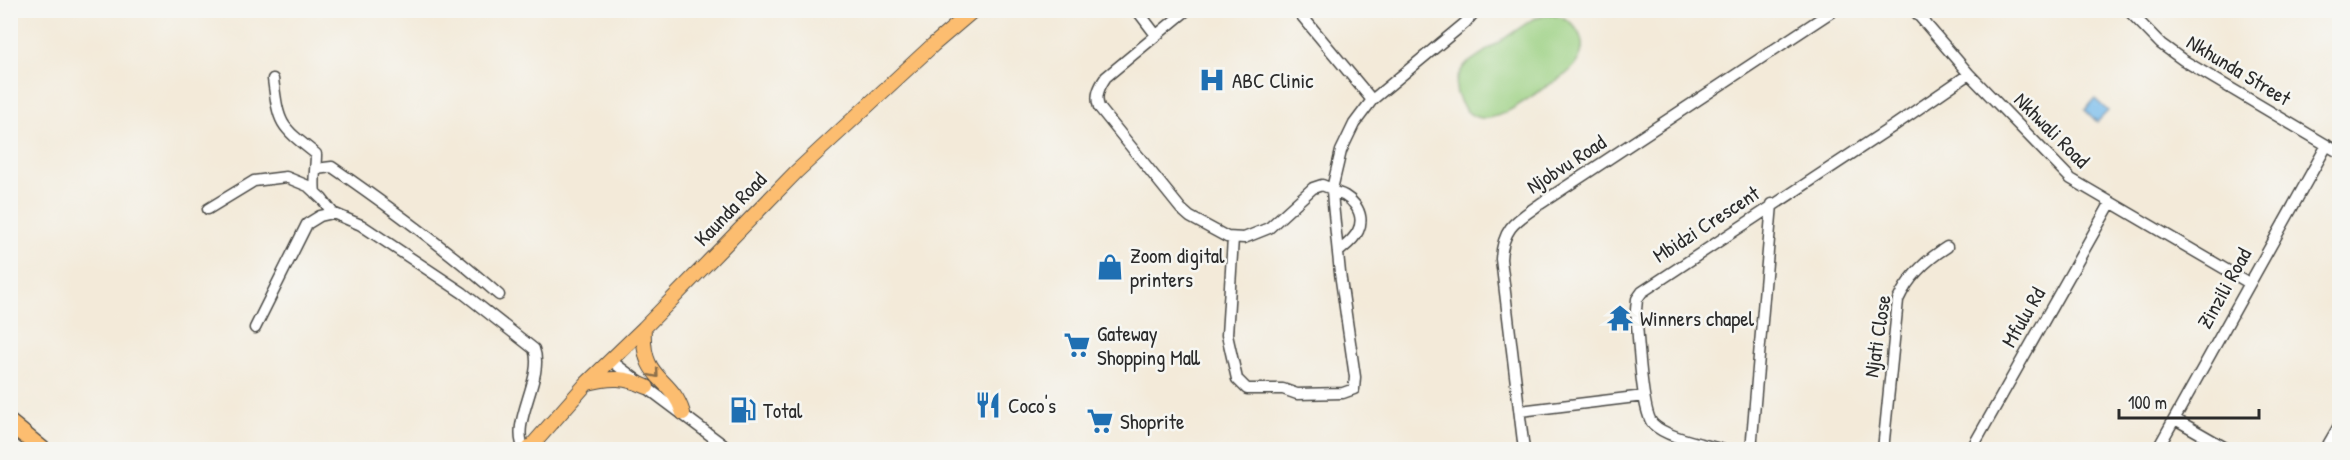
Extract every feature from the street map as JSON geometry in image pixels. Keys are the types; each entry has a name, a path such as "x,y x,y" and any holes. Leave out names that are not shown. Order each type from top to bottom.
{"highway":[{"path":"10,423 43,450"}],"main road":[{"name":"Kaunda Road","path":"527,450 587,383 796,172 974,10"},
{"path":"644,328 643,345 648,366 680,401 683,413"},
{"path":"587,383 615,378 631,379 647,387"}],"street":[{"path":"1137,10 1156,36"},
{"path":"1168,10 1176,20"},
{"path":"1187,10 1106,77 1097,97 1099,107 1181,209 1190,217 1233,238 1244,238 1269,228 1297,201 1318,185 1326,185 1332,191 1349,199 1359,212 1361,219 1358,232 1338,252"},
{"path":"1297,10 1372,100"},
{"path":"1233,238 1227,335 1237,379 1244,387 1253,390 1283,388 1298,394 1343,393 1353,389 1355,377 1332,191 1336,166 1354,124 1372,100 1465,23 1476,10"},
{"name":"Njobvu Road","path":"1524,450 1502,259 1503,239 1509,228 1540,204 1834,10"},
{"name":"Nkhwali Road","path":"1914,10 1969,74 2071,179 2110,204 2132,214 2249,283"},
{"name":"Nkhunda Street","path":"2128,10 2161,44 2183,60 2340,153"},
{"name":"Mbidzi Crescent","path":"1723,450 1663,431 1648,417 1644,396 1637,299 1642,292 1969,74"},
{"path":"273,79 278,115 287,132 332,167 396,211 499,295"},
{"name":"Zinzili Road","path":"2157,450 2327,146"},
{"path":"315,154 316,169 313,178 315,193"},
{"path":"316,169 332,167"},
{"path":"208,209 254,181 286,177 308,186 333,213 361,225 463,293 534,350 538,360 523,414 521,445 527,450"},
{"path":"1750,450 1772,204"},
{"name":"Mfulu Rd","path":"1971,450 2110,204"},
{"path":"255,328 307,224 320,216 333,213"},
{"name":"Njati Close","path":"1883,450 1898,300 1925,262 1947,247"},
{"path":"610,360 730,450"},
{"path":"1520,411 1644,396"},
{"path":"2175,419 2229,450"},
{"path":"2325,450 2340,424"}],"green space":[{"path":"1552,14 1560,16 1573,25 1581,39 1581,54 1574,67 1521,104 1498,116 1476,117 1467,111 1456,90 1458,77 1465,65 1533,19"}],"water":[{"path":"2095,99 2108,111 2097,122 2085,110"}],"place":[{"name":"ABC Clinic","path":"1212,80"},
{"name":"Zoom digital printers","path":"1110,267"},
{"name":"Winners chapel","path":"1620,318"},
{"name":"Gateway Shopping Mall","path":"1077,345"},
{"name":"Coco's","path":"988,405"},
{"name":"Total","path":"743,410"},
{"name":"Shoprite","path":"1100,421"}]}
